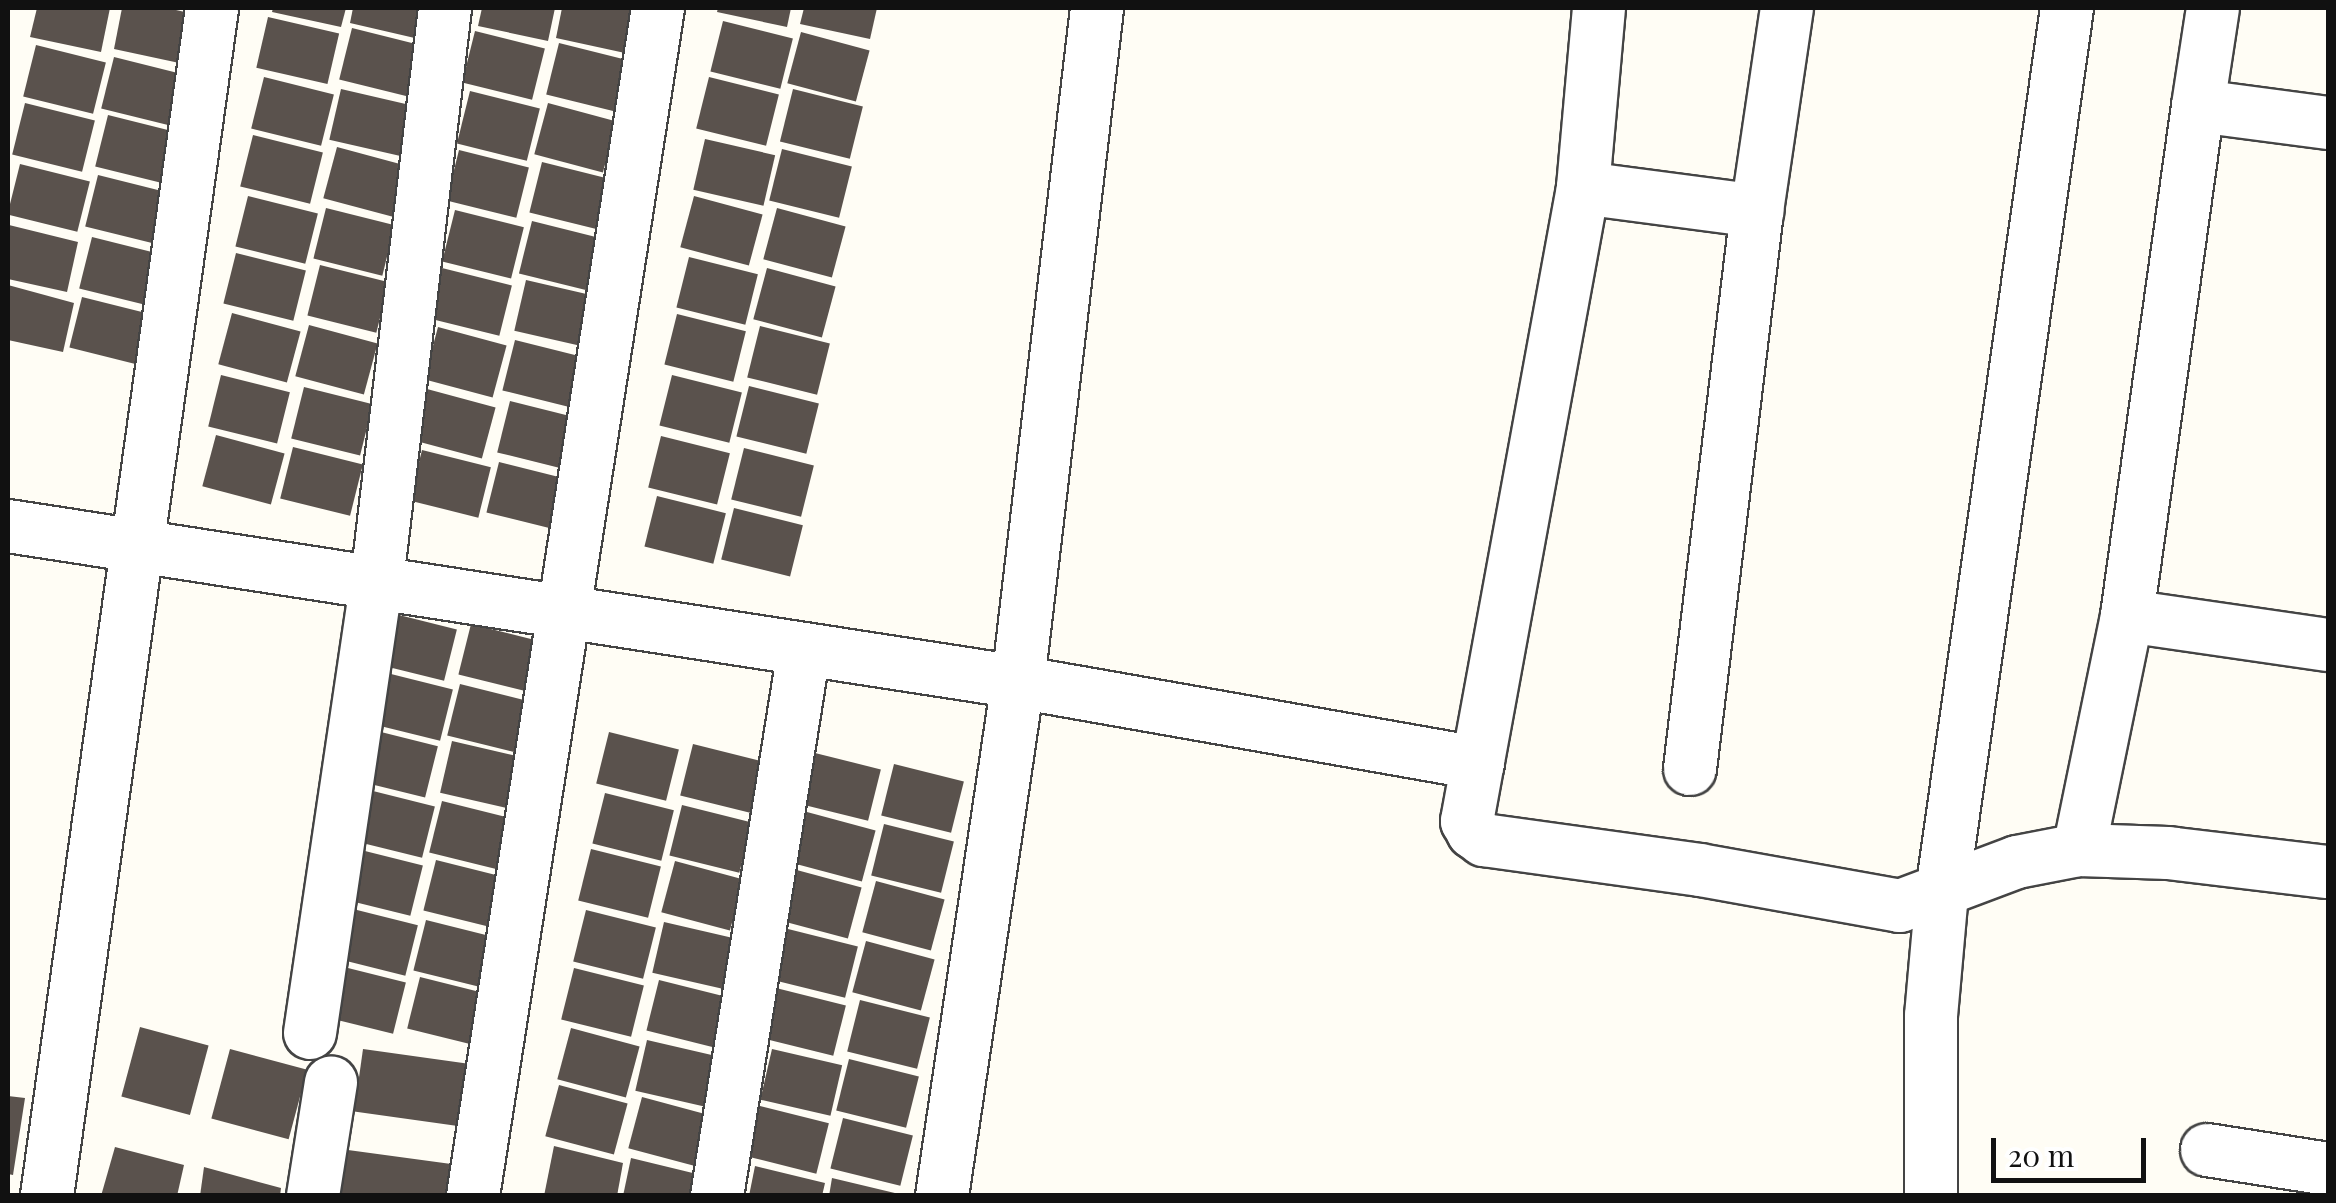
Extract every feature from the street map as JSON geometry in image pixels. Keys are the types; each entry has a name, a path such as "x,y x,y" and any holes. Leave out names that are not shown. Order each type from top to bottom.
{"street":[{"path":"47,1196 212,8"},
{"path":"310,1033 377,580 445,8"},
{"path":"473,1196 658,8"},
{"path":"942,1196 1018,682 1097,8"},
{"path":"1599,8 1583,188 1467,821 1484,840 1700,870 1900,906 2017,862 2079,850 2168,853 2328,872"},
{"path":"1690,769 1757,211 1787,8"},
{"path":"1931,1196 1930,1033 1942,892 2066,8"},
{"path":"2079,850 2127,616 2213,8"},
{"path":"2198,106 2328,122"},
{"path":"1583,188 1757,211"},
{"path":"8,526 1018,682 1478,763"},
{"path":"2127,616 2328,644"},
{"path":"717,1196 804,650"},
{"path":"313,1196 330,1082"},
{"path":"2207,1150 2328,1169"}],"building":[{"path":"37,8 110,8 101,52 30,37"},
{"path":"122,8 167,8 194,14 184,64 114,49"},
{"path":"273,8 346,8 341,27 272,12"},
{"path":"353,8 426,8 419,39 350,23"},
{"path":"482,8 555,8 548,41 478,26"},
{"path":"562,8 635,8 625,53 556,38"},
{"path":"718,8 791,8 787,27 717,12"},
{"path":"804,8 877,8 870,39 800,24"},
{"path":"268,17 339,33 327,84 256,68"},
{"path":"723,21 793,38 780,89 710,71"},
{"path":"352,28 422,45 409,97 339,79"},
{"path":"475,31 545,48 532,100 462,82"},
{"path":"801,32 870,50 856,102 787,83"},
{"path":"559,43 628,60 615,112 546,94"},
{"path":"36,45 106,62 93,114 23,96"},
{"path":"114,57 184,74 171,126 101,108"},
{"path":"264,77 334,94 321,146 251,128"},
{"path":"709,77 779,94 766,146 696,128"},
{"path":"341,89 412,105 400,156 329,140"},
{"path":"793,89 863,106 850,159 780,141"},
{"path":"470,91 540,108 527,161 457,143"},
{"path":"25,103 95,120 82,172 12,154"},
{"path":"548,103 617,121 603,173 534,154"},
{"path":"108,115 178,132 165,184 95,166"},
{"path":"253,135 323,152 310,204 240,186"},
{"path":"705,139 775,155 763,206 693,190"},
{"path":"337,147 406,165 392,217 323,198"},
{"path":"782,149 852,166 839,218 769,200"},
{"path":"459,150 529,167 516,218 446,200"},
{"path":"542,162 612,179 599,230 529,212"},
{"path":"20,164 90,181 77,232 8,215"},
{"path":"98,175 168,192 155,244 85,226"},
{"path":"248,196 318,213 305,264 235,246"},
{"path":"694,196 763,214 749,266 680,247"},
{"path":"326,208 395,225 382,276 313,258"},
{"path":"777,208 846,226 832,278 763,259"},
{"path":"455,210 524,227 511,279 442,261"},
{"path":"532,221 602,238 589,291 519,273"},
{"path":"9,225 78,242 67,292 8,279"},
{"path":"92,237 161,254 148,306 79,288"},
{"path":"236,253 306,270 293,321 223,303"},
{"path":"689,257 758,274 745,325 676,307"},
{"path":"320,265 389,282 376,333 307,315"},
{"path":"442,268 512,285 499,336 429,318"},
{"path":"767,268 836,286 822,338 753,319"},
{"path":"526,280 596,296 584,347 514,331"},
{"path":"8,285 74,303 63,352 8,340"},
{"path":"82,297 151,314 138,365 69,347"},
{"path":"232,313 301,331 287,383 218,364"},
{"path":"677,314 746,331 733,382 664,364"},
{"path":"309,325 378,343 364,395 295,376"},
{"path":"760,326 830,343 817,395 747,377"},
{"path":"438,327 507,345 493,398 424,379"},
{"path":"515,340 585,357 572,408 502,390"},
{"path":"221,375 290,392 277,444 208,426"},
{"path":"672,375 742,392 729,443 659,425"},
{"path":"749,386 819,403 806,454 736,436"},
{"path":"304,387 373,404 360,456 291,438"},
{"path":"427,389 496,407 482,459 413,440"},
{"path":"510,401 580,418 567,470 497,452"},
{"path":"216,435 285,453 271,505 202,486"},
{"path":"661,436 730,453 717,505 648,487"},
{"path":"293,447 363,464 350,516 280,498"},
{"path":"744,448 814,465 801,517 731,499"},
{"path":"422,450 491,467 478,518 409,500"},
{"path":"499,462 569,479 556,530 486,512"},
{"path":"657,496 726,513 713,564 644,546"},
{"path":"734,508 803,525 790,577 721,559"},
{"path":"387,612 457,629 444,681 374,663"},
{"path":"471,624 541,641 528,692 458,674"},
{"path":"383,672 453,689 440,741 370,723"},
{"path":"460,684 530,701 517,753 447,735"},
{"path":"369,729 438,746 425,798 356,780"},
{"path":"609,732 679,749 666,801 596,783"},
{"path":"452,741 523,757 511,809 440,793"},
{"path":"693,744 763,761 750,813 680,795"},
{"path":"811,752 881,769 868,821 798,803"},
{"path":"894,764 964,781 951,833 881,815"},
{"path":"365,789 435,806 422,858 352,840"},
{"path":"605,793 674,810 661,861 592,843"},
{"path":"442,801 511,818 498,870 429,852"},
{"path":"682,805 752,822 739,873 669,855"},
{"path":"807,812 876,830 862,882 793,863"},
{"path":"884,824 954,841 941,893 871,875"},
{"path":"353,848 423,865 410,916 340,898"},
{"path":"591,849 661,866 648,918 578,900"},
{"path":"436,860 506,877 493,928 423,910"},
{"path":"675,861 744,879 730,931 661,912"},
{"path":"793,869 862,887 848,939 779,920"},
{"path":"876,881 945,899 931,951 862,932"},
{"path":"349,908 418,925 405,976 336,958"},
{"path":"586,910 656,927 643,979 573,961"},
{"path":"426,920 496,937 483,988 413,970"},
{"path":"664,922 734,938 722,989 652,973"},
{"path":"788,929 858,946 845,998 775,980"},
{"path":"866,941 935,959 921,1011 852,992"},
{"path":"336,965 406,982 393,1034 323,1016"},
{"path":"574,968 644,985 631,1037 561,1019"},
{"path":"420,977 490,994 477,1046 407,1028"},
{"path":"659,980 728,997 715,1048 646,1030"},
{"path":"776,988 846,1005 833,1056 763,1038"},
{"path":"860,1000 930,1017 917,1069 847,1051"},
{"path":"140,1027 209,1045 190,1115 121,1097"},
{"path":"571,1028 640,1046 626,1098 557,1079"},
{"path":"647,1040 718,1056 706,1107 635,1091"},
{"path":"230,1049 307,1070 289,1139 211,1119"},
{"path":"363,1049 481,1066 472,1128 354,1111"},
{"path":"772,1049 842,1065 830,1116 760,1100"},
{"path":"849,1059 919,1076 906,1128 836,1110"},
{"path":"559,1085 628,1103 614,1155 545,1136"},
{"path":"8,1096 25,1098 13,1175 8,1174"},
{"path":"642,1097 711,1115 697,1167 628,1148"},
{"path":"760,1106 829,1123 816,1174 747,1156"},
{"path":"843,1118 913,1135 900,1186 830,1168"},
{"path":"554,1146 623,1163 617,1196 544,1196"},
{"path":"115,1147 184,1165 177,1196 101,1196"},
{"path":"348,1150 466,1166 461,1196 340,1196"},
{"path":"631,1158 701,1175 696,1196 623,1196"},
{"path":"755,1166 825,1183 822,1196 749,1196"},
{"path":"204,1167 281,1188 280,1196 200,1196"},
{"path":"832,1178 899,1194 899,1196 829,1196"}]}
